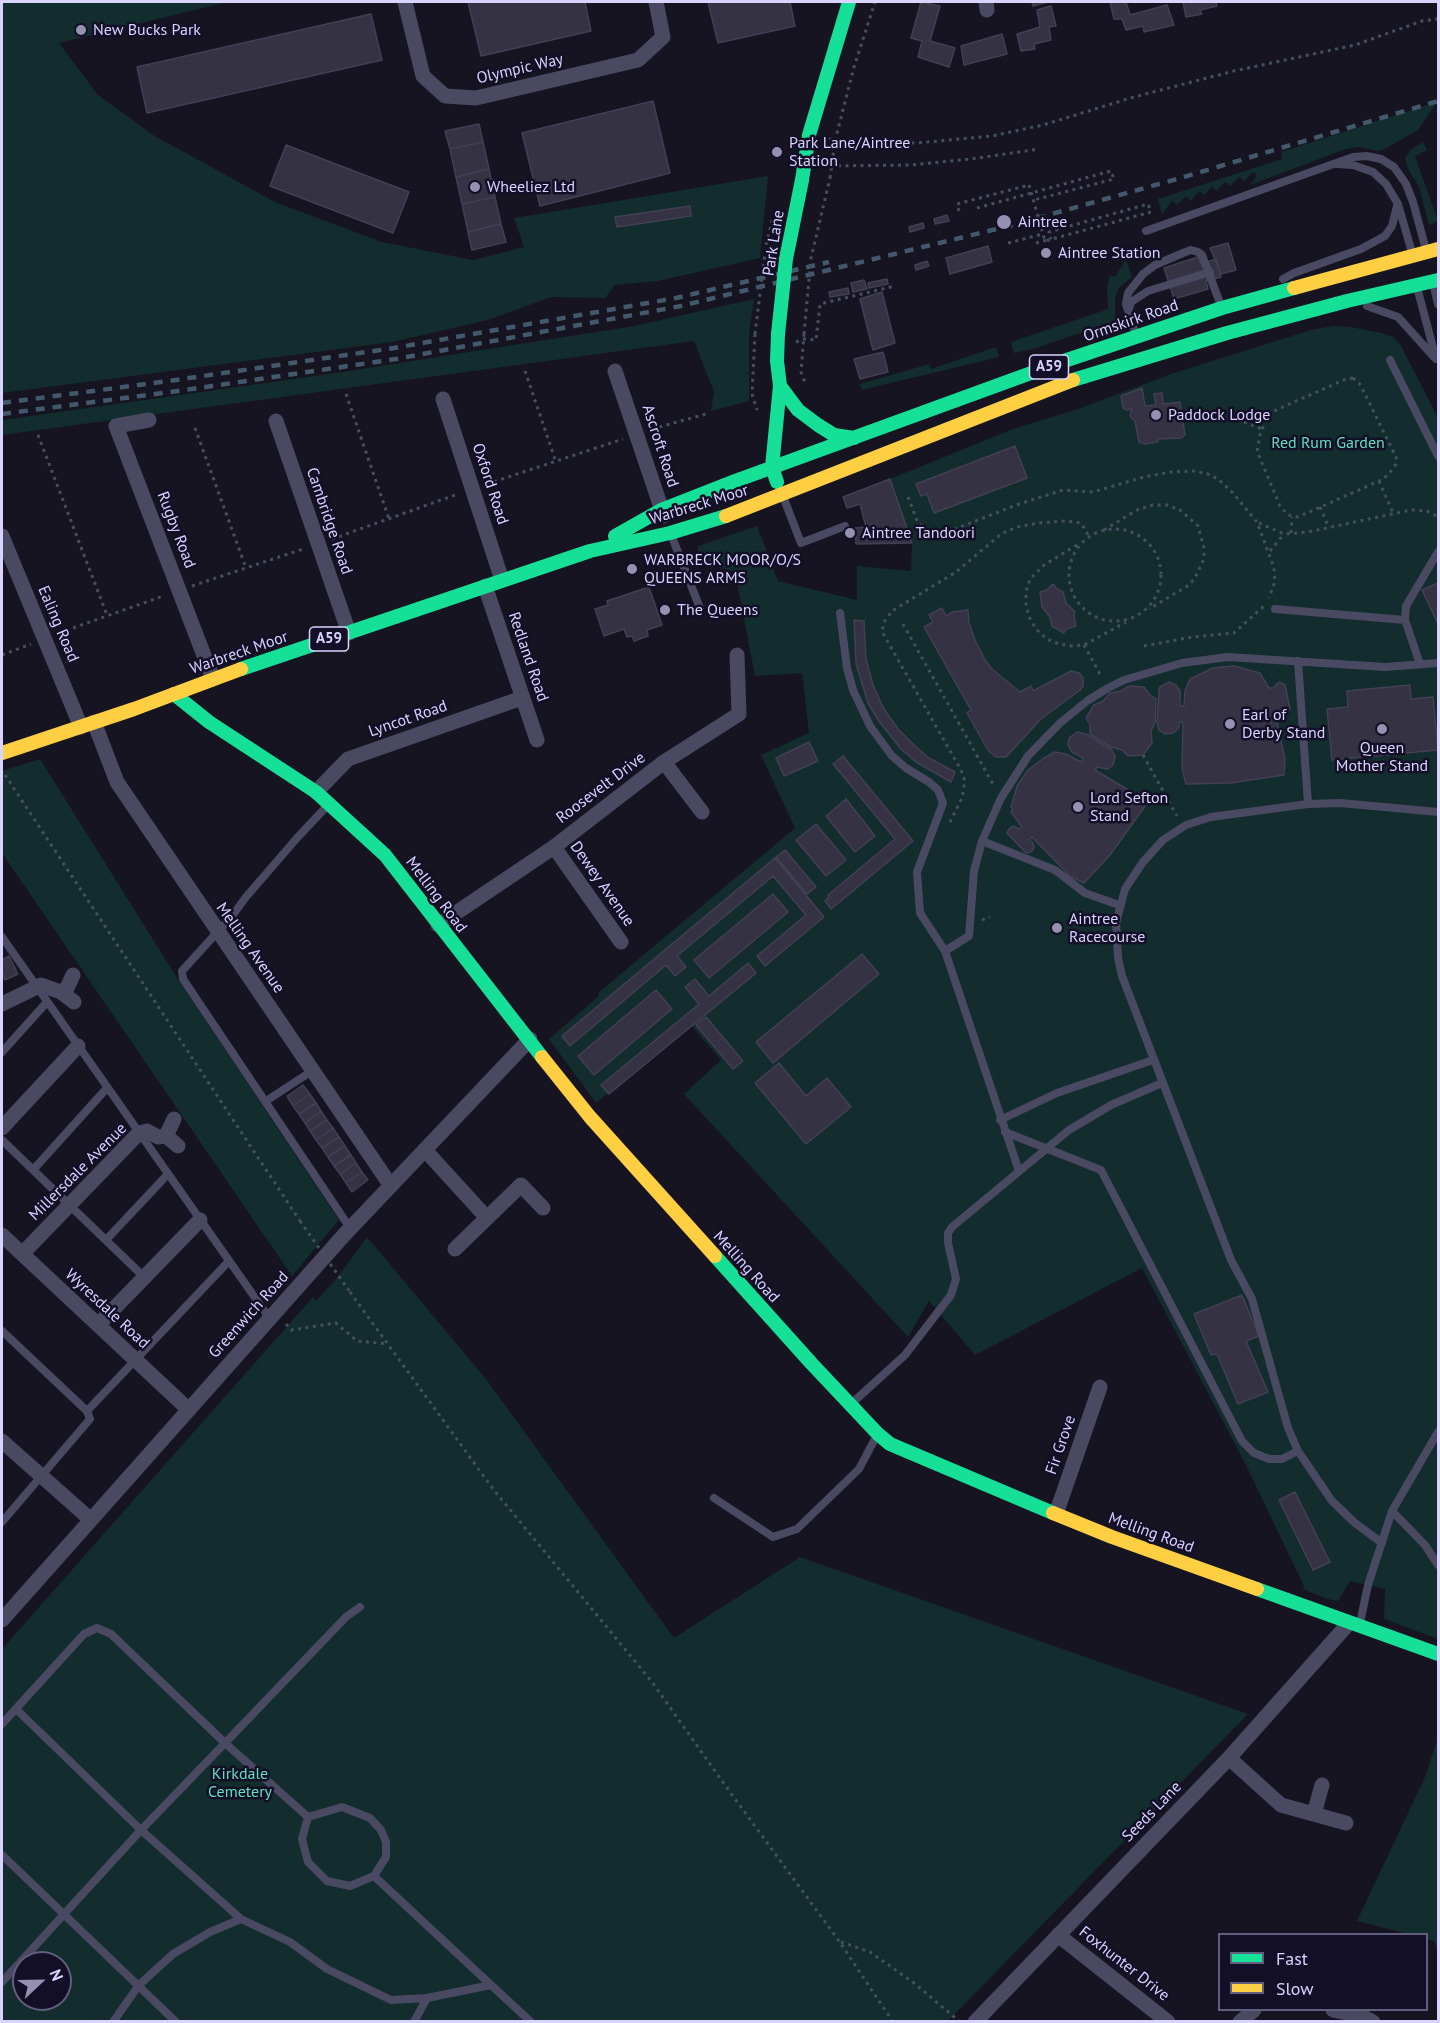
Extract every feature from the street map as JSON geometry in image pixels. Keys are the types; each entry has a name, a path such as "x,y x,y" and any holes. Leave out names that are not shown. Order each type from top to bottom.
{"main road":[{"name":"Park Lane","path":"782,494 772,467 780,386 777,362 778,334 786,259 809,135 849,2"},
{"name":"Ormskirk Road","path":"772,467 1222,308 1424,257"},
{"name":"A59","path":"782,494 1070,381 1227,333 1416,280 1434,277"},
{"path":"780,386 798,410 834,435 854,438"},
{"name":"Warbreck Moor","path":"590,551 662,510 772,467"},
{"name":"Warbreck Moor","path":"2,753 88,725 253,664 502,580 590,551 670,533 729,515 782,494"},
{"name":"Melling Road","path":"174,694 209,722 316,792 386,855 438,925 590,1117 878,1434 904,1451 1112,1537 1438,1654"}],"street":[{"name":"Olympic Way","path":"405,2 423,76 445,96 476,98 638,60 663,37 656,2"},
{"name":"Ascroft Road","path":"615,371 670,533"},
{"name":"Oxford Road","path":"443,399 502,580"},
{"name":"Rugby Road","path":"149,420 116,426 213,679"},
{"name":"Cambridge Road","path":"276,421 349,633"},
{"name":"Ealing Road","path":"2,536 45,638 88,725"},
{"name":"Redland Road","path":"485,586 537,740"},
{"name":"Roosevelt Drive","path":"438,925 554,847 664,762 739,714 737,655"},
{"name":"Lyncot Road","path":"316,792 348,759 522,698"},
{"name":"Melling Avenue","path":"88,725 117,782 391,1186"},
{"path":"664,762 702,812"},
{"name":"Dewey Avenue","path":"554,847 621,942"},
{"path":"61,992 67,988 73,975"},
{"path":"2,1004 41,986 61,992 74,1002"},
{"name":"Greenwich Road","path":"2,1620 350,1228 530,1039"},
{"path":"2,1128 78,1046"},
{"name":"Millersdale Avenue","path":"22,1254 139,1133 147,1131 172,1141 174,1119"},
{"path":"425,1150 487,1218"},
{"path":"455,1249 521,1185 543,1208"},
{"path":"98,1325 200,1220"},
{"name":"Wyresdale Road","path":"2,1235 189,1410"},
{"name":"Fir Grove","path":"1056,1514 1100,1387"},
{"path":"2,1441 41,1478 90,1519"},
{"name":"Seeds Lane","path":"975,2022 1355,1624"},
{"path":"1229,1758 1281,1805 1346,1823"},
{"path":"1314,1814 1322,1785"},
{"name":"Foxhunter Drive","path":"1058,1935 1168,2022"},
{"path":"1240,2022 1253,2011"},
{"path":"1338,2011 1362,2016 1373,2022"}],"lane":[{"path":"1146,231 1353,157 1367,156 1381,159 1394,167 1406,184 1413,202 1424,257"},
{"path":"1333,164 1353,165 1373,172 1386,184 1424,257"},
{"path":"1246,301 1294,273 1361,249 1385,236 1392,226 1398,204"},
{"path":"1136,337 1126,304 1128,293 1138,279 1155,265 1191,250 1202,255 1222,308"},
{"path":"1129,316 1131,302 1137,296 1210,272"},
{"path":"1434,277 1438,304"},
{"path":"1416,280 1437,361"},
{"path":"1347,301 1398,317 1437,361"},
{"path":"1390,360 1438,456"},
{"path":"782,494 801,543 845,526"},
{"path":"670,533 700,608"},
{"path":"1420,664 1405,620 1406,606 1438,552"},
{"path":"1275,609 1405,620"},
{"path":"840,613 847,668 853,690 870,726 892,756 938,790 943,803 917,872 920,913 945,951 1018,1171"},
{"path":"945,951 969,936 974,871 982,841 1001,798 1028,756 1060,723 1087,701 1108,688 1124,680 1161,669 1228,657 1385,667 1438,663"},
{"path":"1298,661 1308,804"},
{"path":"1382,1543 1355,1523 1332,1500 1298,1451 1288,1428 1252,1299 1230,1260 1153,1059 1118,958 1116,923 1125,889 1143,862 1163,840 1183,827 1211,817 1308,804 1350,803 1438,812"},
{"path":"329,804 183,971 183,979 350,1228"},
{"path":"982,841 1055,870 1085,893 1119,905"},
{"path":"3,941 229,1261 272,1316"},
{"path":"2,1052 47,1002"},
{"path":"1000,1120 1057,1093 1153,1059"},
{"path":"266,1101 312,1071"},
{"path":"850,1404 905,1354 951,1295 956,1279 948,1243 948,1233 952,1227 1018,1171 1087,1119 1127,1097 1162,1083"},
{"path":"33,1170 107,1088"},
{"path":"1005,1132 1101,1170 1242,1441 1254,1453 1269,1459 1282,1459 1298,1451"},
{"path":"2,1140 144,1277"},
{"path":"106,1240 168,1174"},
{"path":"87,1411 229,1261"},
{"path":"2,1331 87,1411 90,1419 2,1522"},
{"path":"1355,1624 1392,1511 1438,1432"},
{"path":"714,1498 772,1537 797,1529 859,1469 878,1434"},
{"path":"1392,1511 1425,1545 1438,1565"},
{"path":"2,1982 141,1830 346,1617 360,1607"},
{"path":"2,1724 84,1634 98,1628 111,1634 225,1743 308,1817"},
{"path":"16,1709 141,1830 242,1919 290,1942 327,1970 391,2000 427,1998 491,1985"},
{"path":"342,1807 370,1818 381,1830 386,1842 386,1857 374,1876 350,1886 327,1881 308,1862 302,1839 308,1817 342,1807"},
{"path":"2,1855 176,2022"},
{"path":"374,1876 531,2022"},
{"path":"113,2022 139,1985 173,1954 210,1932 242,1919"},
{"path":"414,2022 427,1998"}],"path":[{"path":"798,410 806,387 801,372 811,258 830,178 835,141 854,67 875,2"},
{"path":"809,135 835,141 917,143 993,136 1042,125 1134,97 1234,71 1355,45 1422,21 1438,19"},
{"path":"804,165 832,167 910,165 1039,149"},
{"path":"977,208 1111,171 1114,179 1034,200"},
{"path":"959,211 957,204 1029,185 1034,200 1043,234 1045,242 1151,212 1148,204 1049,232 1051,239 1043,241 1035,243"},
{"path":"1008,243 1043,234"},
{"path":"804,339 816,340 820,304 895,286"},
{"path":"525,371 556,462"},
{"path":"1353,378 1364,392 1396,457 1396,464 1393,470 1379,481 1298,517 1292,517 1280,506 1258,456 1262,429 1268,417 1276,410 1353,378"},
{"path":"346,394 389,519"},
{"path":"2,655 180,590 472,489 637,434 706,414"},
{"path":"1244,422 1262,429"},
{"path":"195,428 246,568"},
{"path":"38,435 108,616"},
{"path":"908,497 918,523 942,534 1019,504 1063,490 1093,492 1144,477 1193,471 1218,478 1257,522 1275,568 1272,593 1265,604 1234,633 1192,637 1144,646"},
{"path":"1379,481 1393,513"},
{"path":"1153,505 1167,505 1180,510 1198,526 1204,548 1203,559 1195,578 1189,585 1084,645 1059,644 1047,639 1036,629 1029,617 1026,591 1030,579 1037,570 1103,530 1137,510 1153,505"},
{"path":"1320,507 1329,528"},
{"path":"1257,522 1284,534 1329,528 1411,510 1426,511 1438,517"},
{"path":"1291,533 1292,517"},
{"path":"948,827 962,798 965,782 885,637 882,630 884,622 892,611 956,572 1001,534 1017,527 1066,521 1082,523 1090,537"},
{"path":"1103,530 1117,529 1132,532 1146,540 1156,553 1161,568 1161,584 1156,599 1146,611"},
{"path":"1269,552 1284,534"},
{"path":"1079,544 1072,558 1069,573 1070,587 1076,600 1086,612 1100,620 1116,622 1130,620"},
{"path":"903,624 987,774"},
{"path":"1084,645 1108,688"},
{"path":"1143,754 1183,827"},
{"path":"7,777 350,1293 493,1489 652,1682 839,1941 893,2022"},
{"path":"969,925 990,917"},
{"path":"272,1316 291,1330 336,1323 357,1341 388,1344"},
{"path":"839,1941 870,1952 914,1983 958,2022"}],"green space":[{"path":"2,2 227,2 59,43 98,95 153,135 275,202 382,242 473,260 524,247 514,218 768,176 760,258 658,281 615,285 605,298 551,297 488,320 392,342 2,393"},
{"path":"1437,102 1418,130 1383,150 1359,147 1346,149 1250,185 1257,176 1253,172 1244,181 1239,177 1230,186 1225,182 1217,191 1212,187 1204,195 1199,191 1191,201 1186,196 1177,205 1172,201 1162,214 1158,199 1282,159 1281,152"},
{"path":"1423,142 1427,150 1415,156 1438,221 1429,225 1419,187 1405,159 1410,150"},
{"path":"1126,259 1132,277 1119,288 1115,299 1115,321 1033,349 1014,353 1011,342 1108,309 1107,288 1110,275 1115,277"},
{"path":"754,299 749,334 749,401 711,411 714,392 694,341 2,435 2,420 336,373 634,326"},
{"name":"Aintree Racecourse","path":"1334,326 1350,327 1393,337 1400,344 1438,418 1438,1639 1384,1619 1385,1589 1350,1581 1338,1601 1303,1589 1304,1586 1246,1465 1142,1268 975,1355 929,1301 908,1337 684,1094 721,1060 691,1025 596,1103 549,1039 599,996 598,993 795,828 761,755 809,733 802,673 755,676 735,572 697,562 698,546 757,526 778,581 857,600 857,566 911,571 912,543 890,479 1013,429 1075,410 1174,373 1311,330"},
{"path":"996,347 999,357 862,390 860,384 929,364 931,369"},
{"path":"40,759 174,973 339,1220 292,1276 2,853 2,771"},
{"name":"Kirkdale Cemetery","path":"367,1237 486,1379 674,1638 800,1557 1248,1714 948,2021 2,2022 2,1649 313,1297 316,1301 337,1278"},
{"path":"1438,1738 1438,1951 1434,1941 1428,1939 1428,1933 1404,1933 1357,1921 1425,1777"}],"building":[{"path":"468,2 585,2 591,31 481,56"},
{"path":"708,2 790,2 795,26 718,43"},
{"path":"921,2 940,6 930,41 955,48 949,67 918,57 922,41 911,38"},
{"path":"1032,2 1048,2 1033,6"},
{"path":"1110,2 1126,2 1130,15 1167,5 1174,25 1144,32 1143,26 1126,30 1122,19 1114,19"},
{"path":"1183,2 1216,2 1217,6 1200,10 1202,14 1186,17"},
{"path":"1051,6 1056,26 1049,27 1051,40 1034,44 1035,49 1021,51 1017,34 1040,27 1037,10"},
{"path":"371,14 382,60 147,113 137,67"},
{"path":"1002,34 1007,54 964,65 961,46"},
{"path":"653,101 670,173 540,206 522,133"},
{"path":"479,124 483,142 450,149 445,131"},
{"path":"483,142 489,169 456,177 450,149"},
{"path":"286,145 409,192 393,233 270,186"},
{"name":"Wheeliez Ltd","path":"489,169 495,197 462,204 456,177"},
{"path":"495,197 501,224 468,232 462,204"},
{"path":"690,206 691,216 617,227 615,217"},
{"path":"947,215 949,221 935,224 934,219"},
{"path":"923,223 924,228 910,232 909,227"},
{"path":"501,224 506,242 472,250 468,232"},
{"path":"1228,243 1236,270 1221,274 1210,248"},
{"path":"988,246 992,262 950,274 946,258"},
{"path":"1198,257 1201,264 1216,259 1221,277 1206,281 1208,289 1174,299 1164,268"},
{"path":"927,261 929,266 916,270 915,265"},
{"path":"887,279 888,284 869,288 868,283"},
{"path":"864,280 867,289 853,292 851,283"},
{"path":"848,288 849,294 830,297 829,292"},
{"path":"882,292 895,343 873,350 860,299"},
{"path":"883,352 888,372 860,379 854,359"},
{"name":"Paddock Lodge","path":"1142,388 1145,406 1156,405 1154,394 1162,393 1163,404 1180,402 1185,435 1181,438 1159,439 1157,442 1145,444 1139,442 1135,421 1130,416 1132,409 1123,408 1121,396"},
{"path":"1015,446 1027,478 934,513 927,494 921,496 916,484"},
{"path":"890,479 912,543 856,544 855,528 866,527 860,504 847,508 843,497"},
{"path":"1438,583 1438,624 1422,590"},
{"path":"1053,584 1063,592 1066,603 1075,612 1076,626 1066,629 1064,633 1052,626 1050,617 1042,607 1040,592 1047,590"},
{"path":"649,587 662,625 647,630 648,636 634,641 632,636 627,637 624,629 604,636 595,609 608,605 607,601"},
{"path":"942,608 946,616 952,612 968,610 969,623 985,660 992,669 1020,692 1031,686 1033,691 1071,671 1079,673 1083,678 1083,686 1080,690 1041,719 1006,757 996,757 988,750 967,713 971,710 924,627 933,622 929,615"},
{"path":"854,620 864,621 866,659 873,685 884,709 898,729 913,744 929,758 955,772 951,782 916,762 901,749 878,720 868,703 856,664"},
{"name":"Earl of Derby Stand","path":"1234,666 1260,673 1269,688 1273,688 1279,682 1285,685 1290,709 1286,714 1275,713 1285,759 1284,775 1230,783 1186,784 1182,768 1183,722 1180,722 1178,729 1173,733 1165,734 1159,730 1157,722 1160,687 1169,682 1176,685 1180,691 1180,706 1184,706 1185,691 1190,679 1213,668"},
{"name":"Queen Mother Stand","path":"1410,685 1411,699 1433,697 1438,750 1332,760 1327,709 1348,707 1347,691"},
{"path":"1129,686 1144,687 1156,699 1155,723 1151,731 1152,743 1143,755 1128,756 1122,750 1111,747 1090,734 1090,725 1086,718 1094,705 1103,701 1110,693 1121,691"},
{"name":"Lord Sefton Stand","path":"1077,732 1086,734 1112,750 1115,756 1113,765 1108,769 1097,767 1095,770 1135,794 1145,806 1110,855 1084,883 1070,876 1032,837 1029,840 1033,843 1034,848 1031,852 1026,853 1007,833 1013,826 1019,829 1022,827 1011,812 1013,810 1011,807 1017,786 1028,770 1055,752 1066,754 1081,762 1083,758 1072,752 1068,745 1069,738"},
{"path":"809,742 818,761 784,776 776,758"},
{"path":"843,756 913,841 831,909 825,901 828,895 895,839 833,764"},
{"path":"846,799 875,836 855,852 826,816"},
{"path":"816,824 846,860 826,876 796,840"},
{"path":"785,850 816,887 807,894 776,857"},
{"path":"775,858 824,917 765,966 757,956 806,915 773,876 677,956 686,967 675,976 666,965 570,1046 562,1036"},
{"path":"773,894 788,912 709,978 694,960"},
{"path":"862,954 879,974 773,1063 756,1042"},
{"path":"9,956 18,974 5,980 2,960"},
{"path":"748,963 756,973 609,1094 601,1085 699,1004 685,987 695,979 709,996"},
{"path":"656,990 672,1009 594,1075 578,1056"},
{"path":"706,1017 743,1061 733,1069 696,1025"},
{"path":"779,1063 806,1096 827,1078 851,1107 806,1144 755,1083"},
{"path":"303,1085 310,1094 293,1106 287,1096"},
{"path":"310,1094 316,1103 299,1114 293,1106"},
{"path":"316,1103 321,1111 305,1123 299,1114"},
{"path":"321,1111 327,1120 310,1131 305,1123"},
{"path":"327,1120 333,1128 316,1140 310,1131"},
{"path":"333,1128 339,1137 322,1148 316,1140"},
{"path":"339,1137 345,1146 328,1157 322,1148"},
{"path":"345,1146 351,1155 334,1166 328,1157"},
{"path":"351,1155 356,1163 340,1174 334,1166"},
{"path":"356,1163 362,1172 346,1183 340,1174"},
{"path":"362,1172 368,1180 352,1192 346,1183"},
{"path":"1242,1295 1259,1336 1246,1341 1268,1392 1238,1404 1217,1354 1211,1355 1194,1314"},
{"path":"1295,1492 1330,1562 1313,1570 1279,1500"}],"railway":[{"path":"2,414 396,359 681,306 1009,226 1184,177 1438,101"},
{"path":"2,403 394,348 676,298 829,262"}],"traffic: fast":[{"path":"802,180 809,135 849,2"},
{"path":"778,334 786,259 802,180"},
{"path":"1073,380 1227,333 1347,301 1438,280"},
{"path":"615,536 661,510 735,481 1064,361 1222,308 1294,288"},
{"path":"777,482 772,467 780,386 777,361 778,334"},
{"path":"780,386 798,410 818,425 834,435 854,438"},
{"path":"241,669 590,551 670,533 726,516"},
{"path":"174,694 209,722 316,792 385,855 542,1057"},
{"path":"715,1256 812,1364 890,1444 1053,1513"},
{"path":"1257,1589 1438,1654"}],"traffic: slow":[{"path":"1294,288 1438,249"},
{"path":"726,516 1073,380"},
{"path":"2,753 134,709 241,669"},
{"path":"542,1057 590,1117 715,1256"},
{"path":"1053,1513 1112,1537 1257,1589"}],"place":[{"name":"New Bucks Park","path":"81,30"},
{"name":"Park Lane/Aintree Station","path":"777,152"},
{"name":"Wheeliez Ltd","path":"475,187"},
{"name":"Aintree","path":"1004,222"},
{"name":"Aintree Station","path":"1046,253"},
{"name":"Paddock Lodge","path":"1156,415"},
{"name":"Aintree Tandoori","path":"850,533"},
{"name":"WARBRECK MOOR/O/S QUEENS ARMS","path":"632,569"},
{"name":"The Queens","path":"665,610"},
{"name":"Earl of Derby Stand","path":"1230,724"},
{"name":"Queen Mother Stand","path":"1382,729"},
{"name":"Lord Sefton Stand","path":"1078,807"},
{"name":"Aintree Racecourse","path":"1057,928"}],"park label":[{"name":"Red Rum Garden","path":"1328,443"}]}
